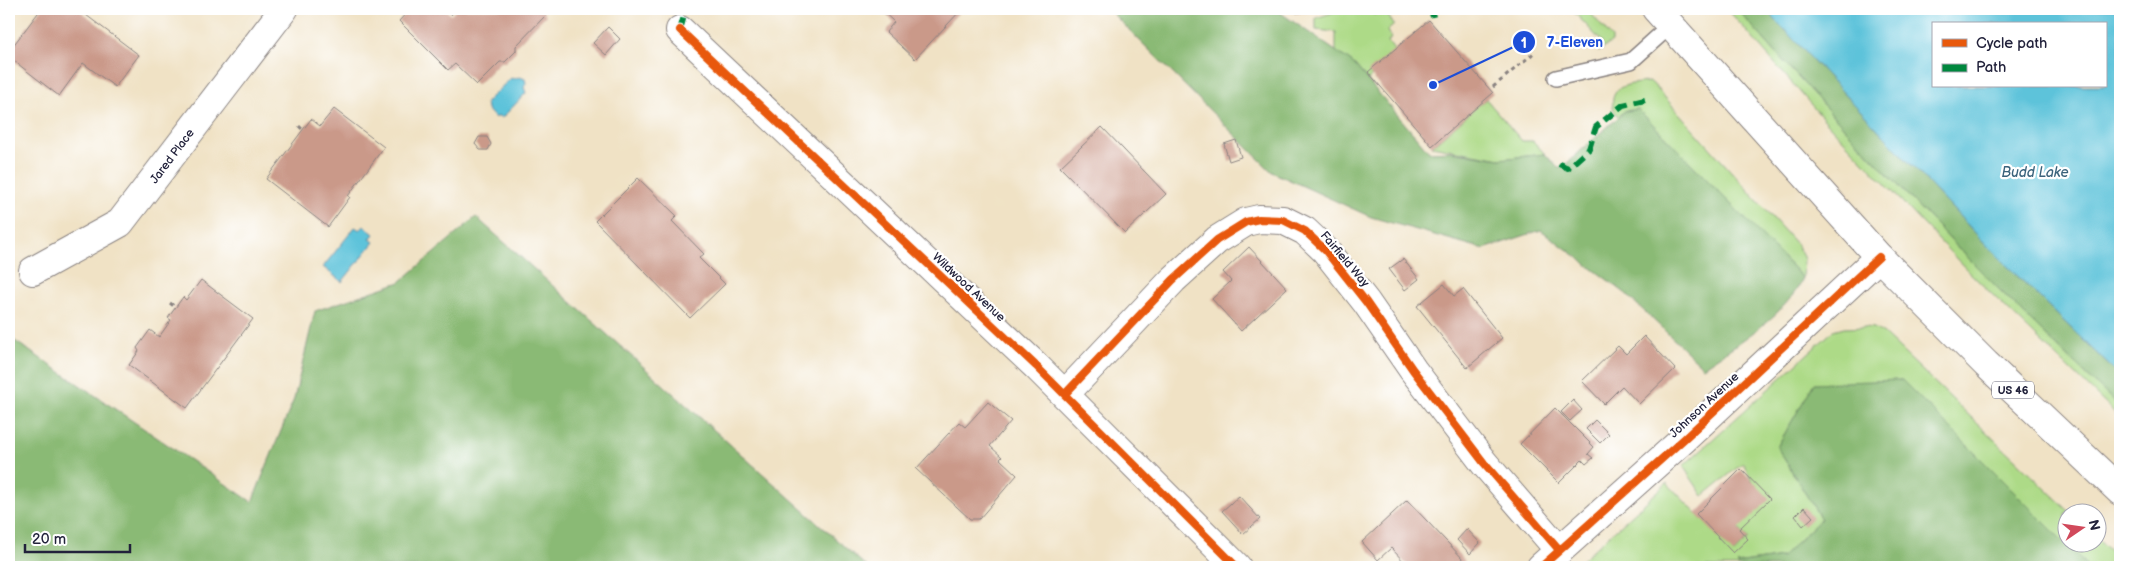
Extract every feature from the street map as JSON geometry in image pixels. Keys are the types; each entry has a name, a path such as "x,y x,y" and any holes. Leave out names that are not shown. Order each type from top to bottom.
{"street":[{"name":"Jared Place","path":"33,271 120,223 284,9"},
{"name":"US 46","path":"1664,17 1879,257 1986,364 2120,491"},
{"name":"Wildwood Avenue","path":"680,30 1065,394 1237,567"},
{"name":"Fairfield Way","path":"1065,394 1173,280 1217,240 1246,222 1259,219 1283,220 1305,230 1325,250 1366,302 1413,370 1484,463 1550,559"},
{"name":"Johnson Avenue","path":"1550,559 1684,439 1879,257"}],"lane":[{"path":"1556,78 1631,61 1664,17"}],"path":[{"path":"1493,87 1535,52"},
{"path":"299,126 303,130"},
{"path":"170,304 175,307"}],"green space":[{"path":"1108,9 1275,9 1353,63 1429,152 1451,151 1500,159 1545,154 1558,168 1565,165 1625,111 1638,109 1803,278 1785,305 1773,317 1745,339 1703,367 1625,293 1541,230 1484,249 1371,217 1272,172"},
{"path":"1344,9 1369,9 1374,15 1385,9 1394,9 1387,14 1394,25 1387,31 1391,38 1388,42 1394,50 1368,80 1353,63 1336,52 1336,32 1316,30 1316,18"},
{"path":"1535,9 1587,9 1612,38 1612,42 1598,52 1602,42 1573,11 1541,12"},
{"path":"1727,9 1737,9 1829,112 1972,262 2120,407 2120,418 1969,272 1828,124"},
{"path":"1737,9 1765,9 1994,253 2120,376 2120,407 1924,213 1829,112"},
{"path":"1647,82 1652,83 1797,245 1804,259 1803,278 1638,110 1625,111 1618,116 1613,106 1614,94 1620,88"},
{"path":"1486,99 1522,141 1533,141 1545,154 1500,159 1432,146"},
{"path":"476,217 867,567 9,567 9,337 252,502 294,399 315,311 400,282"},
{"path":"1844,328 1874,328 1884,334 2062,504 2056,504 2056,534 1902,380 1814,384 1777,447 1821,519 1782,557 1737,564 1740,567 1574,567 1667,483 1734,553 1748,539 1739,529 1753,482 1743,463 1703,496 1683,466 1833,331"},
{"path":"1902,380 2056,534 2056,554 2076,554 2089,567 1740,567 1737,564 1782,557 1821,519 1777,447 1814,383"},
{"path":"2106,547 2118,558 2107,567 2089,567 2076,554 2106,554"}],"water":[{"name":"Budd Lake","path":"1765,9 2120,9 2120,376 1994,253"},
{"path":"520,77 525,79 524,87 526,93 502,118 499,116 495,118 487,109 486,102 511,78"},
{"path":"364,226 374,234 370,239 374,242 342,282 323,267 355,227 360,230"}],"building":[{"path":"41,9 78,9 139,55 115,87 83,63 59,96 9,57 9,51"},
{"path":"410,9 445,9 451,15 456,9 540,9 546,15 516,46 516,51 505,62 500,62 477,85 455,64 448,70 399,21"},
{"path":"880,9 962,9 915,59 886,32 894,22"},
{"path":"1296,9 1324,9 1324,11 1296,13"},
{"path":"1429,20 1493,93 1432,146 1368,72"},
{"path":"608,27 620,39 606,55 593,43"},
{"path":"334,109 384,147 328,227 266,179 311,119 320,126"},
{"path":"1102,127 1166,194 1125,233 1060,167"},
{"path":"479,137 487,137 491,144 488,150 480,150 475,144"},
{"path":"1236,140 1241,157 1229,161 1224,144"},
{"path":"638,178 677,216 672,221 704,254 699,258 725,284 690,318 595,221"},
{"path":"1249,247 1287,288 1241,331 1212,299 1231,281 1223,272"},
{"path":"1403,259 1419,279 1405,290 1389,269"},
{"path":"201,280 253,319 187,408 129,365 139,351 137,348 150,330 159,337 171,320 168,318 183,297 186,300"},
{"path":"1444,284 1454,296 1463,289 1502,338 1467,368 1417,306"},
{"path":"1644,336 1675,369 1639,404 1622,386 1604,404 1582,381 1618,346 1626,354"},
{"path":"1573,400 1582,410 1570,421 1561,412"},
{"path":"988,402 1011,421 990,446 1002,457 1000,459 1017,475 979,519 970,519 916,469 959,422 965,427"},
{"path":"1555,408 1594,447 1588,454 1593,458 1586,464 1582,460 1559,483 1520,444"},
{"path":"1595,420 1609,434 1600,443 1586,429"},
{"path":"1741,469 1770,499 1739,529 1748,539 1733,553 1696,514"},
{"path":"1239,496 1260,519 1243,534 1222,511"},
{"path":"1407,500 1465,561 1458,567 1409,567 1391,548 1378,560 1362,542"},
{"path":"1804,507 1813,517 1803,526 1795,516"},
{"path":"1467,529 1480,543 1470,554 1457,540"}],"marked path":[{"path":"680,30 686,9"},
{"path":"1431,9 1433,17"},
{"path":"1559,164 1568,168 1589,149 1596,127 1623,105 1645,100"}],"cycle path":[{"path":"680,30 1036,366 1237,567"},
{"path":"1065,394 1173,280 1217,240 1246,222 1259,219 1283,220 1305,231 1325,250 1366,302 1413,370 1484,463 1559,550"},
{"path":"1541,567 1684,439 1879,257"}],"place":[{"name":"7-Eleven","path":"1433,85"}]}
